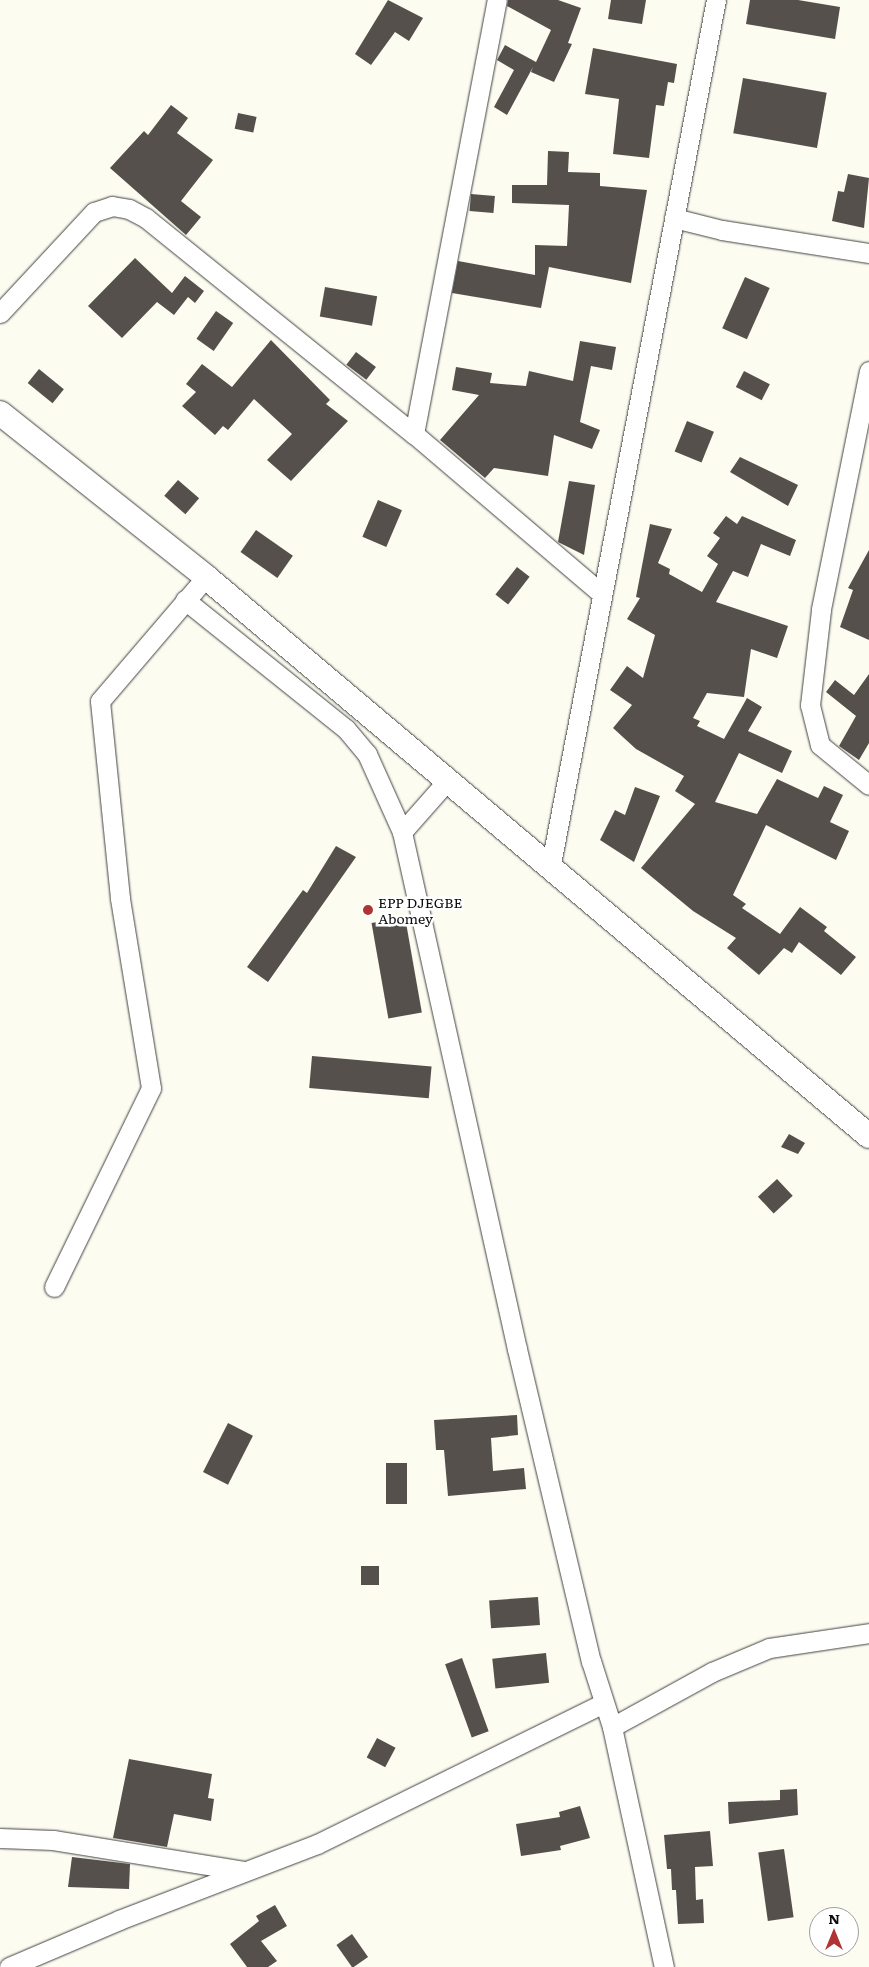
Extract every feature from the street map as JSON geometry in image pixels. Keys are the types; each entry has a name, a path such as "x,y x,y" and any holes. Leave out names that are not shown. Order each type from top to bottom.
{"street":[{"path":"414,434 496,0"},
{"path":"550,869 601,593 716,0"},
{"path":"0,313 94,212 112,206 129,209 146,218 414,434 601,593"},
{"path":"674,218 722,230 869,252"},
{"path":"869,371 821,610 810,705 813,727 820,745 869,785"},
{"path":"0,413 206,577 869,1136"},
{"path":"54,1287 151,1088 120,898 100,701 206,577"},
{"path":"185,600 346,729 367,754 402,832 517,1348 602,1704 612,1727 664,1967"},
{"path":"402,832 447,781"},
{"path":"612,1727 712,1672 769,1648 869,1633"},
{"path":"9,1967 245,1871 317,1844 602,1704"},
{"path":"0,1838 62,1841 245,1871"}],"building":[{"path":"388,0 423,18 409,41 395,32 371,65 355,54"},
{"path":"508,0 558,0 581,8 568,43 572,44 554,82 531,72 533,67 507,115 494,107 514,70 497,60 505,45 536,62 551,30 507,6"},
{"path":"611,0 646,0 642,24 608,19"},
{"path":"750,0 798,0 840,7 835,39 746,24"},
{"path":"593,48 677,64 674,83 668,82 664,106 656,105 649,158 613,154 619,99 585,94"},
{"path":"743,78 827,93 817,148 733,133"},
{"path":"171,105 188,118 177,133 213,160 181,201 201,217 186,235 110,168 144,131 148,135"},
{"path":"238,113 257,117 253,133 235,129"},
{"path":"548,151 569,152 568,172 600,173 600,186 647,190 631,283 549,267 541,308 452,293 458,261 535,275 535,245 567,246 569,205 512,203 512,185 547,185"},
{"path":"848,174 869,178 864,228 832,221 838,191 844,192"},
{"path":"471,194 495,196 493,213 470,211"},
{"path":"135,258 172,293 185,276 204,291 195,303 188,297 174,315 157,302 122,338 88,306"},
{"path":"745,277 770,288 747,339 722,328"},
{"path":"325,287 377,296 372,326 320,317"},
{"path":"216,311 233,323 214,351 196,339"},
{"path":"271,340 330,400 326,404 348,421 291,481 267,460 292,434 254,399 228,430 223,426 215,435 182,406 196,392 186,384 202,364 232,387"},
{"path":"580,341 616,347 612,370 591,366 580,422 600,430 592,449 554,435 548,476 494,468 485,478 440,440 479,395 452,390 456,367 492,373 490,383 526,386 529,371 573,381"},
{"path":"356,352 376,367 366,380 346,365"},
{"path":"39,369 64,389 53,403 28,383"},
{"path":"744,371 770,384 762,400 736,387"},
{"path":"687,421 714,432 702,462 675,452"},
{"path":"740,457 798,485 788,506 730,472"},
{"path":"178,480 199,498 185,514 164,496"},
{"path":"569,481 595,485 584,555 558,542"},
{"path":"378,500 402,510 386,547 362,537"},
{"path":"726,516 737,524 742,516 796,540 790,556 761,544 748,577 733,571 716,602 788,626 777,658 751,649 744,697 707,693 693,718 700,721 697,726 724,739 747,698 762,707 748,731 792,751 782,773 739,753 715,802 757,814 777,779 818,798 824,786 843,795 830,822 849,831 836,860 766,825 733,895 746,904 742,908 780,934 800,907 827,927 824,931 856,957 841,975 799,942 792,953 784,948 759,975 727,948 736,938 693,911 641,868 695,804 675,791 684,776 636,749 613,728 632,705 610,690 627,666 643,678 655,635 627,619 640,598 636,597 650,524 672,529 658,563 670,569 669,574 702,592 718,564 707,556 720,538 713,533"},
{"path":"256,530 293,556 277,578 241,552"},
{"path":"869,550 869,640 840,627 853,590 848,588"},
{"path":"517,567 530,577 508,604 495,595"},
{"path":"869,674 869,743 859,760 839,746 856,716 826,692 835,680 854,695"},
{"path":"635,787 660,796 634,862 600,840 615,810 625,815"},
{"path":"336,846 356,857 268,982 247,967 303,890 307,893"},
{"path":"405,917 422,1013 388,1018 372,923"},
{"path":"312,1056 432,1066 429,1098 309,1088"},
{"path":"789,1134 805,1143 798,1154 781,1147"},
{"path":"777,1179 793,1196 774,1214 758,1197"},
{"path":"517,1415 518,1435 491,1438 493,1471 524,1468 526,1489 448,1496 444,1450 436,1450 434,1420"},
{"path":"228,1423 253,1436 228,1485 203,1472"},
{"path":"386,1463 407,1463 407,1504 386,1504"},
{"path":"361,1566 379,1566 379,1585 361,1585"},
{"path":"538,1597 540,1625 491,1628 489,1600"},
{"path":"546,1653 549,1683 495,1688 492,1659"},
{"path":"462,1658 489,1731 472,1737 445,1664"},
{"path":"377,1738 396,1748 385,1767 367,1757"},
{"path":"129,1759 212,1774 208,1798 214,1799 211,1821 174,1814 167,1847 113,1838"},
{"path":"797,1789 798,1815 729,1824 728,1802 780,1800 780,1790"},
{"path":"580,1806 590,1838 560,1846 561,1850 521,1856 516,1824 560,1817 559,1812"},
{"path":"710,1831 713,1866 695,1867 696,1900 703,1899 704,1923 678,1924 676,1890 672,1890 671,1869 667,1869 664,1835"},
{"path":"784,1849 794,1917 768,1921 758,1853"},
{"path":"72,1857 130,1864 129,1889 68,1887"},
{"path":"275,1905 287,1926 261,1941 277,1961 268,1967 247,1967 230,1944 259,1921 256,1916"},
{"path":"352,1934 368,1957 352,1967 336,1945"}],"place":[{"name":"EPP DJEGBE Abomey","path":"368,910"}]}
